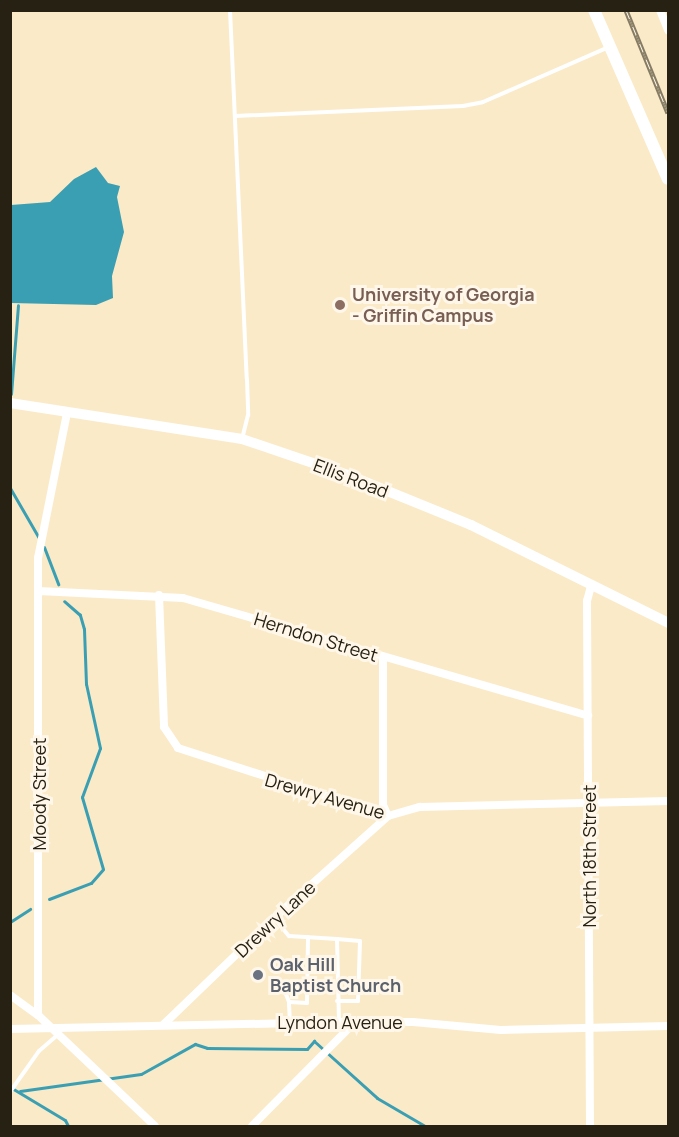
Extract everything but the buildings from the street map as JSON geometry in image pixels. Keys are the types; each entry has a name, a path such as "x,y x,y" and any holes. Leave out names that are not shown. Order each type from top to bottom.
{"main road":[{"path":"594,10 669,179"}],"street":[{"path":"660,10 669,30"},
{"name":"Ellis Road","path":"10,404 242,439 348,476 471,525 669,623"},
{"name":"Moody Street","path":"38,1015 38,591 42,524 67,413"},
{"name":"North 18th Street","path":"590,1126 587,602 591,586"},
{"name":"Herndon Street","path":"38,591 159,595 207,604 383,658 588,716"},
{"name":"Drewry Avenue","path":"159,595 164,727 178,748 388,816 420,807 669,801"},
{"path":"383,658 383,805 388,816"},
{"name":"Drewry Lane","path":"164,1024 274,918 388,816"},
{"path":"10,995 38,1015 53,1032 155,1126"},
{"name":"Lyndon Avenue","path":"10,1029 53,1032 164,1024 339,1022 413,1022 501,1030 669,1026"},
{"path":"252,1126 355,1022"}],"lane":[{"path":"230,10 248,403 242,439"},
{"path":"235,116 463,106 483,102 610,47"},
{"path":"274,918 289,936 360,941 358,1001 337,1001"},
{"path":"289,1002 307,1003 308,937"},
{"path":"337,939 339,1022"},
{"path":"283,987 289,1002 290,1023"},
{"path":"10,1092 53,1032"}],"water":[{"path":"96,167 108,183 120,186 117,197 124,232 112,276 113,298 96,305 11,303 11,205 50,202 74,179"}],"waterway":[{"path":"11,394 18,305"},
{"path":"10,488 39,538"},
{"path":"44,547 58,584"},
{"path":"49,899 91,883 103,869 82,797 100,748 86,684 84,629 80,615 64,601"},
{"path":"10,922 30,909"},
{"path":"20,1091 141,1074 195,1044 207,1048 307,1049 314,1041 377,1098 425,1126"},
{"path":"10,1087 65,1120 68,1126"}],"railway":[{"path":"626,10 668,113"}],"place":[{"name":"University of Georgia - Griffin Campus","path":"340,305"},
{"name":"Oak Hill Baptist Church","path":"258,975"}]}
